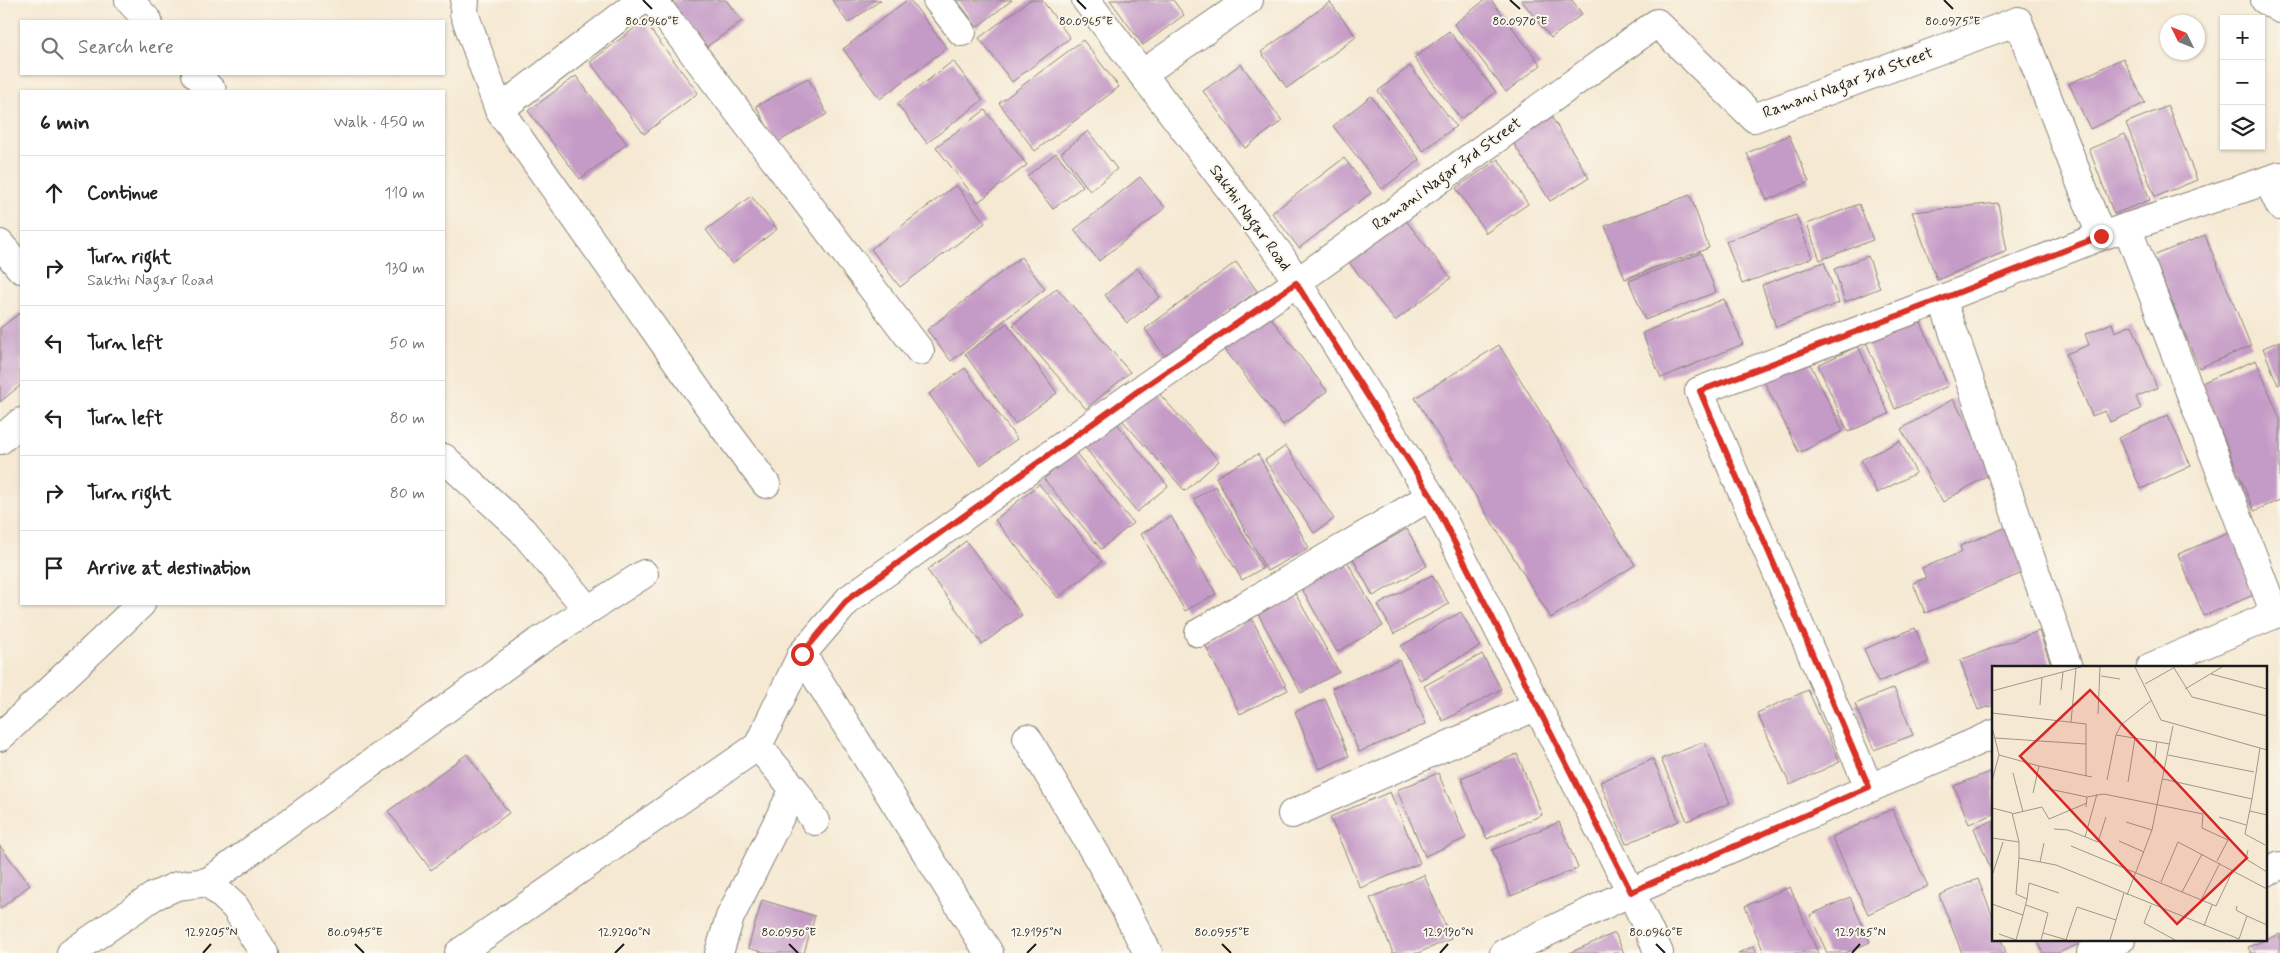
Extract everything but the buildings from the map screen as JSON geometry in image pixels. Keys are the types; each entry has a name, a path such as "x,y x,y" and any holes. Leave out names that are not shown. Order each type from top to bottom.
{"street":[{"path":"129,0 147,20"},
{"path":"465,0 464,13 499,110 766,484"},
{"path":"499,110 642,0"},
{"path":"654,0 920,351"},
{"path":"937,0 962,32"},
{"name":"Sakthi Nagar Road","path":"1086,0 1280,256 1431,496 1631,892 1659,953"},
{"path":"1142,74 1249,0"},
{"path":"2264,0 2280,10"},
{"name":"Ramani Nagar 3rd Street","path":"1296,283 1657,23 1754,118 2018,21 2101,236"},
{"path":"197,75 211,90"},
{"path":"1869,787 1700,391 2101,236 2274,178 2280,206"},
{"path":"2127,227 2278,613 2153,666"},
{"path":"0,244 20,268"},
{"path":"459,953 758,746 802,654 848,599 1138,391 1296,283"},
{"path":"1942,299 2068,666"},
{"path":"0,440 20,423"},
{"path":"445,459 522,530 588,610"},
{"path":"1199,634 1431,496"},
{"path":"71,953 154,896 177,886 208,882 535,644 644,574"},
{"path":"0,737 140,605"},
{"path":"802,654 989,953"},
{"path":"1292,814 1537,706"},
{"path":"1504,953 1631,892 1992,735"},
{"path":"1027,738 1104,868 1148,953"},
{"path":"758,746 794,790 815,821"},
{"path":"719,953 730,917 794,790"},
{"path":"2268,871 2280,866"},
{"path":"208,882 235,908 264,953"},
{"path":"2091,953 2119,940"}],"route":[{"path":"802,654 848,599 1138,391 1296,283 1431,496 1631,892 1869,787 1700,391 2101,236"}]}
